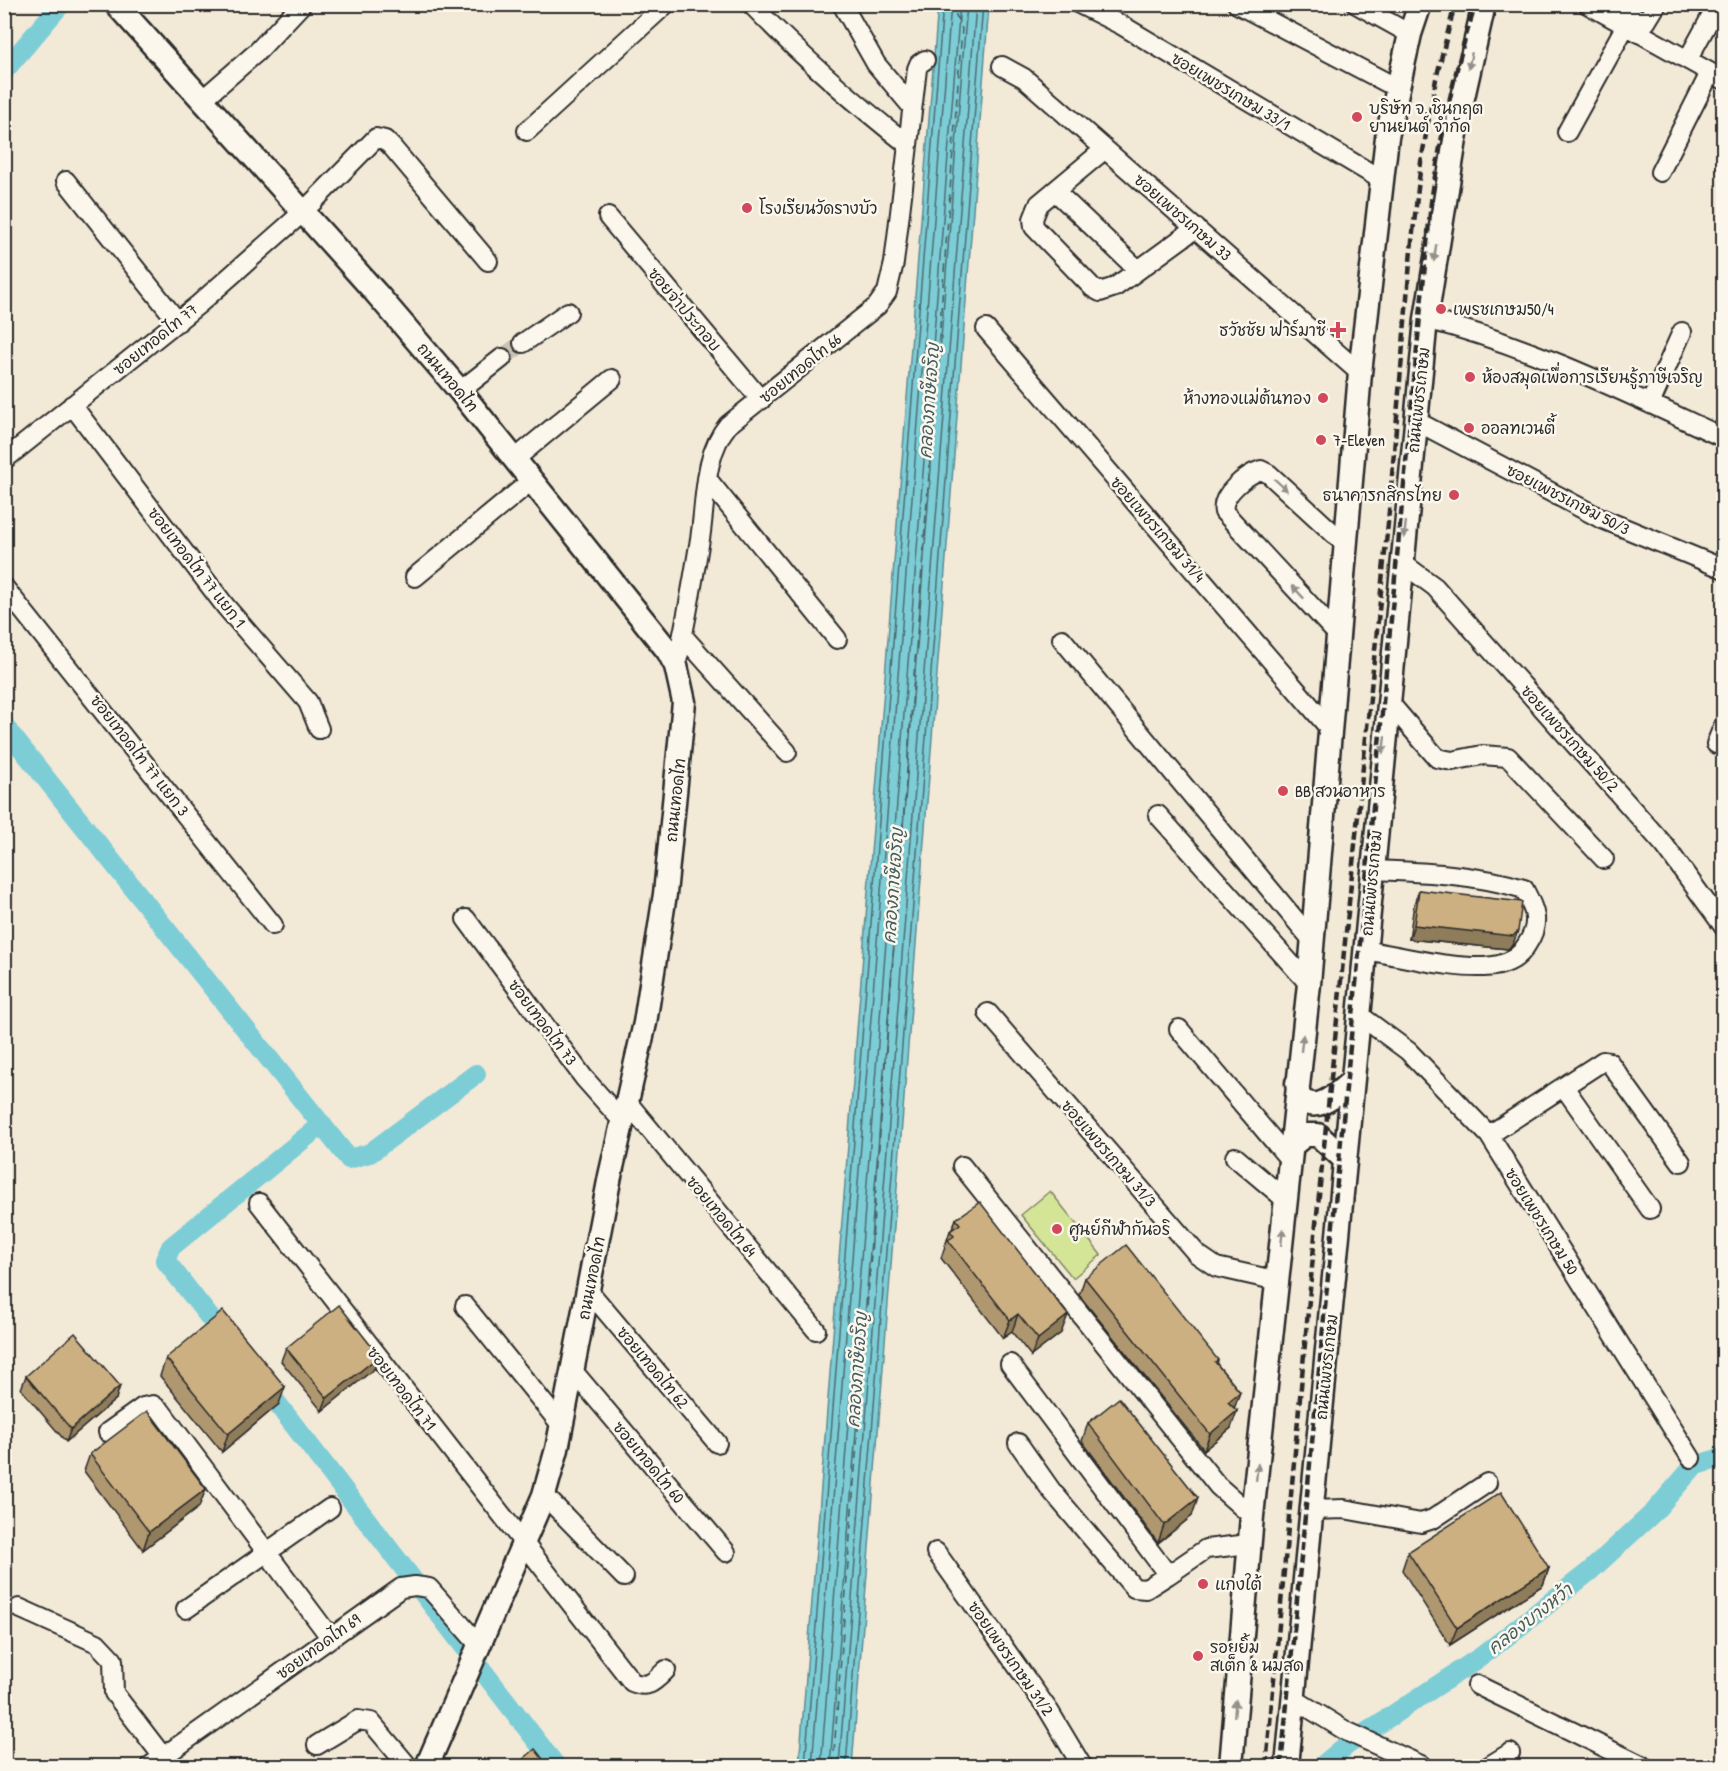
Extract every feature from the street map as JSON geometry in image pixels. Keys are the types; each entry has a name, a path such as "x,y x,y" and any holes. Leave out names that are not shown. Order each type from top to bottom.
{"main road":[{"name":"ถนนเทอดไท","path":"116,4 376,293 460,391 668,651 676,666 684,702 674,814 657,948 562,1426 544,1495 427,1767"},
{"path":"1231,1767 1249,1544 1309,984 1360,374 1382,180 1397,88 1420,4"},
{"name":"ถนนเพชรเกษม","path":"1287,1762 1371,870 1426,319 1456,126 1484,4"},
{"path":"1298,1080 1299,1098 1309,1104 1319,1105 1351,1082"},
{"path":"1290,1153 1305,1135 1318,1135 1344,1159"}],"street":[{"path":"202,100 257,52 302,4"},
{"path":"527,131 666,4"},
{"path":"751,4 795,50 847,97 907,144"},
{"path":"842,4 876,64 912,107"},
{"name":"ซอยเพชรเกษม 33/1","path":"1079,4 1123,26 1382,180"},
{"path":"1237,4 1397,88"},
{"path":"1356,4 1410,34"},
{"path":"1587,4 1717,77 1660,172"},
{"path":"1607,4 1646,22 1657,4"},
{"path":"1688,59 1718,4"},
{"path":"1567,132 1626,26"},
{"name":"ซอยเทอดไท 66","path":"676,666 683,636 708,480 718,437 728,425 877,306 887,292 894,263 912,107 921,64"},
{"name":"ซอยเพชรเกษม 33","path":"1002,66 1024,78 1360,374"},
{"name":"ซอยเทอดไท 77","path":"4,460 178,322 302,213 372,141 381,138 392,147 488,261"},
{"path":"1105,149 1036,210 1034,227 1093,288 1100,292 1108,291 1196,228"},
{"path":"66,181 178,322"},
{"path":"1055,191 1137,269"},
{"name":"ซอยจ่าประกอบ","path":"608,217 761,400"},
{"path":"523,343 568,312"},
{"path":"1426,319 1474,331 1506,343 1724,438"},
{"name":"ซอยเพชรเกษม 31/4","path":"986,329 1330,729"},
{"path":"1650,404 1682,332"},
{"path":"460,391 502,358"},
{"path":"515,459 612,379"},
{"name":"ซอยเทอดไท 77 แยก 1","path":"72,405 226,607 308,702 319,729"},
{"name":"ซอยเพชรเกษม 50/3","path":"1416,421 1600,518 1724,568"},
{"path":"1338,635 1224,512 1222,505 1226,498 1252,473 1261,470 1269,474 1346,545"},
{"path":"708,480 837,639"},
{"path":"415,577 531,481"},
{"name":"ซอยเพชรเกษม 50/2","path":"1401,562 1435,587 1623,798 1665,846 1724,927"},
{"name":"ซอยเทอดไท 77 แยก 3","path":"4,587 273,925"},
{"path":"683,636 787,752"},
{"path":"1062,639 1312,940"},
{"path":"1388,701 1437,758 1452,761 1482,755 1508,757 1604,859"},
{"path":"1716,744 1724,724"},
{"path":"1158,815 1309,984"},
{"path":"1365,951 1481,968 1501,965 1520,955 1535,932 1537,912 1524,889 1503,883 1424,872 1371,870"},
{"name":"ซอยเทอดไท 73","path":"466,919 584,1078 626,1113"},
{"name":"ซอยเพชรเกษม 31/3","path":"988,1013 1197,1254 1216,1267 1278,1281"},
{"name":"ซอยเพชรเกษม 50","path":"1358,1014 1408,1050 1489,1135 1691,1458"},
{"path":"1179,1029 1290,1153"},
{"path":"1489,1135 1603,1061 1609,1062 1681,1162"},
{"path":"1564,1088 1650,1209"},
{"name":"ซอยเทอดไท 64","path":"626,1113 816,1329"},
{"path":"1235,1157 1286,1200"},
{"path":"962,1166 1218,1486 1252,1516"},
{"name":"ซอยเทอดไท 71","path":"259,1203 632,1682 642,1686 650,1684 666,1670"},
{"name":"ซอยเทอดไท 62","path":"588,1290 717,1443"},
{"path":"465,1306 562,1426"},
{"path":"1010,1364 1168,1575"},
{"name":"ซอยเทอดไท 60","path":"573,1371 726,1552"},
{"path":"108,1432 143,1407 153,1405 161,1411 330,1637"},
{"path":"1018,1443 1051,1490 1134,1588 1146,1589 1206,1550 1249,1544"},
{"path":"1312,1510 1344,1509 1421,1523 1433,1519 1487,1484"},
{"path":"544,1495 624,1576"},
{"path":"186,1608 330,1508"},
{"name":"ซอยเพชรเกษม 31/2","path":"936,1552 1049,1711 1082,1767"},
{"name":"ซอยเทอดไท 69","path":"161,1764 391,1592 415,1586 429,1588 479,1646"},
{"path":"19,1608 97,1643 106,1650 113,1660 116,1674 114,1693 161,1764"},
{"path":"1477,1685 1643,1767"},
{"path":"1294,1699 1346,1731 1423,1767"},
{"path":"317,1745 358,1720 365,1719 371,1722 408,1767"},
{"path":"1489,1767 1510,1754"}],"green space":[{"path":"1050,1191 1101,1255 1073,1278 1021,1215"}],"water":[{"name":"คลองภาษีเจริญ","path":"938,5 989,5 852,1766 799,1766"}],"building":[{"path":"1419,890 1522,902 1518,931 1513,936 1414,925"},
{"path":"980,1202 1068,1315 1038,1339 1018,1314 1010,1320 948,1240 954,1236 950,1231 960,1224 956,1219"},
{"path":"1126,1245 1218,1360 1215,1362 1240,1392 1228,1402 1237,1411 1210,1434 1085,1278"},
{"path":"339,1305 379,1356 327,1398 286,1348"},
{"path":"223,1311 285,1387 228,1434 166,1358"},
{"path":"75,1333 120,1386 71,1429 26,1376"},
{"path":"1119,1398 1198,1498 1164,1525 1088,1423"},
{"path":"147,1411 206,1489 149,1532 90,1454"},
{"path":"1501,1492 1549,1568 1457,1628 1408,1552"},
{"path":"535,1749 549,1767 514,1767"}],"waterway":[{"path":"4,71 61,4"},
{"path":"4,726 349,1159 370,1153 476,1074"},
{"path":"228,1341 165,1260 171,1247 322,1124"},
{"path":"263,1385 556,1766"},
{"name":"คลองบางหว้า","path":"1322,1766 1347,1745 1482,1656 1590,1571 1654,1512 1694,1466 1724,1457"}],"ferry route":[{"path":"833,1766 962,29 951,4"}],"tunnel":[{"path":"502,358 523,343"}],"railway":[{"path":"1266,1766 1316,1224 1388,523 1411,250 1421,162 1436,79 1455,4"},
{"path":"1281,1766 1431,202 1449,102 1476,4"}],"place":[{"name":"บริษัท จ. ชินกฤต ยานยนต์ จำกัด","path":"1357,117"},
{"name":"โรงเรียนวัดรางบัว","path":"747,208"},
{"name":"เพรชเกษม50/4","path":"1441,309"},
{"name":"ธวัชชัย ฟาร์มาซี","path":"1338,330"},
{"name":"ห้องสมุดเพื่อการเรียนรู้ภาษีเจริญ","path":"1470,377"},
{"name":"ห้างทองแม่ต้นทอง","path":"1323,398"},
{"name":"ออลทเวนตี้","path":"1469,428"},
{"name":"7-Eleven","path":"1321,440"},
{"name":"ธนาคารกสิกรไทย","path":"1454,495"},
{"name":"BB สวนอาหาร","path":"1283,791"},
{"name":"ศูนย์กีฬากันอริ","path":"1057,1229"},
{"name":"แกงใต้","path":"1203,1584"},
{"name":"รอยยิ้ม สเต็ก & นมสด","path":"1198,1656"}]}
